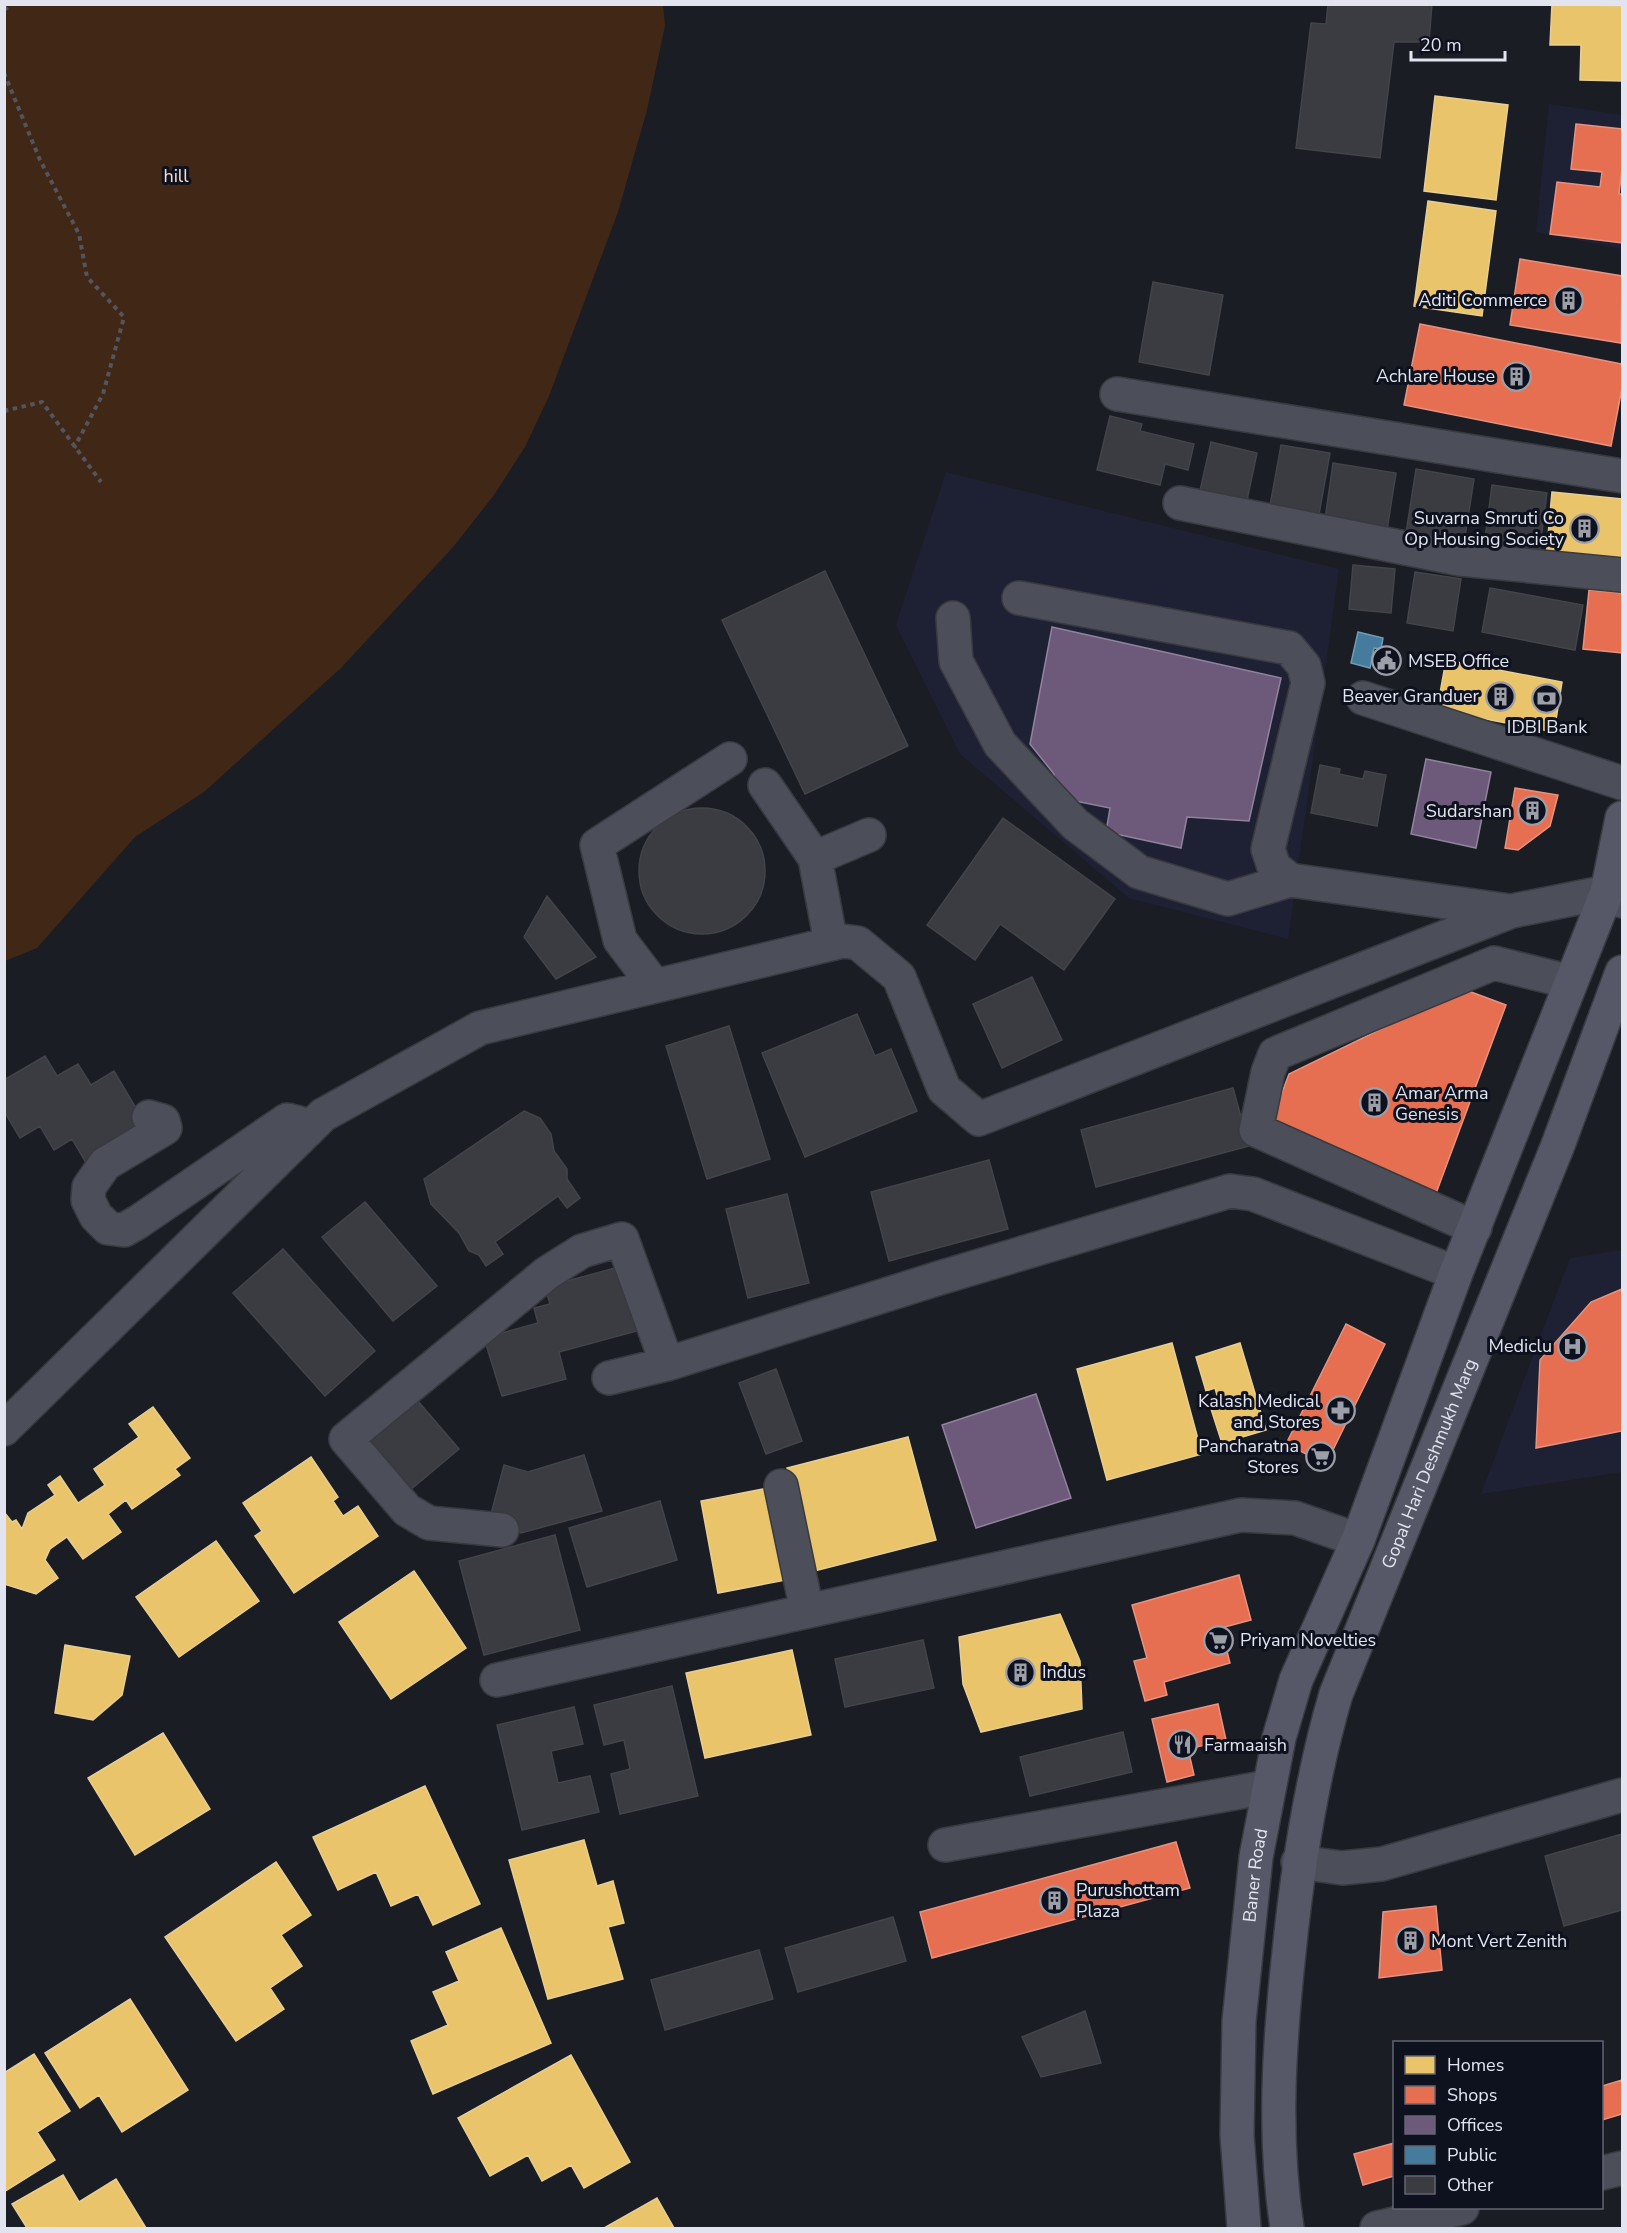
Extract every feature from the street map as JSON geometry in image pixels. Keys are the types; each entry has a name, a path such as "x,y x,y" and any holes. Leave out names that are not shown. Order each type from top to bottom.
{"main road":[{"name":"Gopal Hari Deshmukh Marg","path":"1358,1540 1456,1273 1571,982 1615,896 1622,830"},
{"name":"Gopal Hari Deshmukh Marg","path":"1298,1862 1312,1786 1336,1694 1561,1136 1623,972"},
{"name":"Baner Road","path":"1244,2229 1237,2135 1236,2073 1256,1857 1269,1787 1296,1680 1358,1540"},
{"path":"1287,2229 1279,2133 1278,2074 1298,1862"}],"street":[{"path":"1117,394 1623,476"},
{"path":"1180,503 1460,559 1623,575"},
{"path":"1019,598 1289,648 1304,666 1308,683 1268,849 1274,867 1290,880"},
{"path":"953,618 956,661 1000,744 1075,825 1139,872 1228,898 1290,880 1512,911"},
{"path":"1364,698 1623,783"},
{"path":"654,985 620,940 597,844 730,759"},
{"path":"765,785 815,858 831,943"},
{"path":"815,858 869,835"},
{"path":"4,1429 323,1115 480,1028 831,943 843,941 858,943 899,977 944,1089 980,1119 1512,911 1615,896"},
{"path":"1475,1228 1256,1130 1268,1072 1275,1054 1494,963 1571,982"},
{"path":"149,1117 163,1121 165,1128 121,1152 105,1164 89,1187 88,1200 96,1216 108,1228 124,1230 138,1222 287,1120 299,1123 307,1131"},
{"path":"609,1378 667,1364 936,1279 1230,1191 1253,1194 1456,1273"},
{"path":"502,1530 429,1523 407,1510 346,1439 547,1273 582,1251 622,1239 667,1364"},
{"path":"781,1486 807,1611"},
{"path":"496,1680 1241,1515 1295,1518 1358,1540"},
{"path":"945,1845 1269,1787"},
{"path":"1298,1862 1342,1868 1382,1864 1623,1796"},
{"path":"1603,2173 1623,2168"},
{"path":"1377,2229 1458,2209"}],"path":[{"path":"4,10 12,4"},
{"path":"4,73 40,160 79,234 87,277 124,317 103,394 74,448"},
{"path":"4,411 42,402 101,483"}],"shaded area":[{"path":"1549,104 1622,115 1622,249 1536,232"},
{"path":"946,472 1339,569 1288,939 1129,898 960,754 896,625"},
{"path":"1622,1250 1622,1472 1481,1494 1570,1258"}],"green space":[{"name":"hill","path":"5,4 663,4 665,26 647,110 618,212 549,396 525,447 494,495 454,546 341,668 204,792 135,837 37,948 5,961"}],"building: Homes":[{"path":"1552,4 1622,6 1622,81 1580,80 1581,45 1550,45"},
{"path":"1435,96 1508,105 1496,200 1424,191"},
{"path":"1428,201 1496,211 1482,316 1414,306"},
{"name":"Suvarna Smruti Co Op Housing Society","path":"1552,492 1622,499 1622,565 1546,558"},
{"name":"Beaver Granduer","path":"1446,660 1562,682 1554,732 1437,710"},
{"path":"1172,1343 1202,1454 1107,1480 1077,1369"},
{"path":"1240,1343 1266,1430 1222,1443 1211,1409 1220,1406 1215,1388 1206,1391 1196,1357"},
{"path":"153,1407 190,1458 175,1469 180,1475 132,1509 126,1500 108,1514 121,1532 83,1559 67,1537 50,1549 45,1560 58,1578 36,1594 4,1584 4,1512 12,1522 16,1520 22,1529 28,1513 55,1495 48,1485 60,1476 78,1503 105,1485 94,1469 139,1437 129,1424"},
{"path":"908,1437 936,1540 814,1571 787,1468"},
{"path":"311,1457 338,1497 333,1501 343,1516 358,1506 378,1536 294,1593 255,1536 262,1531 243,1503"},
{"path":"768,1488 786,1580 718,1593 701,1501"},
{"path":"216,1541 259,1601 179,1657 136,1597"},
{"path":"414,1571 466,1648 391,1699 339,1622"},
{"name":"Indus","path":"1060,1614 1080,1661 1082,1709 981,1732 963,1684 959,1637"},
{"path":"65,1645 130,1656 122,1695 93,1720 55,1713"},
{"path":"792,1650 811,1735 705,1758 686,1673"},
{"path":"163,1733 210,1809 135,1855 88,1778"},
{"path":"425,1786 480,1904 433,1925 418,1894 391,1906 376,1872 338,1890 313,1837"},
{"path":"584,1840 597,1886 613,1881 624,1923 608,1927 623,1979 548,1999 509,1860"},
{"path":"276,1862 311,1915 281,1935 302,1966 270,1988 284,2009 236,2041 165,1937"},
{"path":"501,1928 551,2043 433,2094 411,2041 448,2025 433,1992 459,1981 446,1952"},
{"path":"130,1999 188,2090 122,2132 99,2095 80,2108 45,2053"},
{"path":"34,2054 70,2111 37,2132 55,2160 4,2192 4,2073"},
{"path":"571,2055 630,2162 584,2188 571,2165 542,2181 528,2155 490,2176 458,2118"},
{"path":"63,2175 79,2202 116,2179 146,2228 27,2228 12,2204"},
{"path":"657,2198 674,2228 604,2228"}],"building: Shops":[{"path":"1576,124 1622,129 1619,194 1622,194 1622,243 1550,234 1557,182 1600,187 1602,172 1571,169"},
{"name":"Aditi Commerce","path":"1520,259 1622,276 1621,343 1510,325"},
{"name":"Achlare House","path":"1420,324 1622,364 1622,388 1611,446 1404,405"},
{"path":"1589,590 1622,593 1622,653 1583,649"},
{"name":"Sudarshan","path":"1515,788 1558,795 1550,826 1518,850 1505,848"},
{"name":"Amar Arma Genesis","path":"1463,989 1506,1005 1435,1196 1267,1132 1289,1074"},
{"path":"1622,1289 1622,1431 1536,1448 1540,1360 1591,1302"},
{"path":"1346,1324 1385,1344 1326,1464 1286,1444"},
{"path":"1239,1575 1251,1620 1221,1628 1230,1663 1164,1682 1167,1695 1145,1701 1134,1661 1147,1658 1132,1605"},
{"name":"Farmaaish","path":"1218,1704 1226,1740 1188,1749 1194,1775 1167,1782 1152,1719"},
{"name":"Purushottam Plaza","path":"1176,1842 1190,1888 932,1958 920,1912"},
{"name":"Mont Vert Zenith","path":"1436,1906 1442,1970 1379,1978 1383,1912"},
{"path":"1622,2080 1622,2114 1603,2120 1603,2086"},
{"path":"1393,2143 1393,2176 1363,2185 1354,2154"}],"building: Offices":[{"path":"1052,627 1281,678 1249,821 1187,817 1181,848 1106,832 1110,808 1050,796 1054,774 1030,744"},
{"path":"1426,759 1491,772 1476,848 1411,834"},
{"path":"1036,1394 1071,1498 976,1528 942,1425"}],"building: Public":[{"path":"1358,632 1383,638 1381,649 1374,648 1370,668 1351,663"}],"building: Other":[{"path":"1328,4 1432,4 1429,42 1394,42 1380,158 1296,148 1311,23 1326,24"},
{"path":"1153,282 1223,295 1209,375 1139,362"},
{"path":"1110,416 1142,424 1140,431 1194,444 1188,470 1165,464 1160,485 1097,470"},
{"path":"1211,442 1257,453 1246,505 1199,495"},
{"path":"1281,445 1330,453 1318,520 1269,511"},
{"path":"1333,463 1396,473 1387,530 1325,519"},
{"path":"1416,469 1474,479 1464,543 1406,533"},
{"path":"1492,485 1547,493 1538,562 1483,554"},
{"path":"1353,565 1395,569 1391,613 1349,609"},
{"path":"825,571 908,746 805,794 722,620"},
{"path":"1415,572 1461,579 1453,631 1407,623"},
{"path":"1490,588 1583,605 1575,650 1482,632"},
{"path":"1320,765 1340,769 1339,774 1363,779 1365,771 1386,775 1377,826 1311,813"},
{"path":"702,808 726,813 747,826 760,847 765,871 760,895 747,916 726,929 702,934 678,929 657,916 644,895 639,871 644,847 657,826 678,813"},
{"path":"1003,818 1115,899 1064,970 1000,924 975,960 927,925"},
{"path":"547,896 596,957 556,979 524,937"},
{"path":"1032,977 1062,1040 1002,1068 973,1004"},
{"path":"857,1014 875,1056 891,1049 917,1111 805,1157 762,1053"},
{"path":"729,1026 770,1159 707,1179 666,1046"},
{"path":"45,1056 57,1076 78,1064 91,1085 114,1071 149,1130 88,1166 72,1139 54,1150 40,1126 20,1138 4,1111 4,1080"},
{"path":"1233,1088 1249,1146 1096,1187 1081,1130"},
{"path":"524,1111 540,1118 551,1134 554,1151 567,1169 567,1179 580,1198 567,1208 558,1196 495,1242 503,1254 486,1266 479,1255 469,1251 459,1233 431,1204 424,1179"},
{"path":"989,1160 1008,1229 889,1261 871,1192"},
{"path":"787,1194 809,1283 748,1298 726,1209"},
{"path":"365,1202 437,1286 393,1321 322,1237"},
{"path":"283,1249 375,1351 325,1396 233,1293"},
{"path":"626,1265 644,1329 559,1352 566,1379 502,1396 484,1338 538,1323 534,1308 550,1304 545,1287"},
{"path":"776,1369 802,1441 766,1454 739,1383"},
{"path":"411,1393 459,1449 409,1491 362,1435"},
{"path":"584,1455 602,1511 521,1533 491,1514 504,1465 528,1472"},
{"path":"660,1501 677,1560 587,1587 569,1528"},
{"path":"555,1535 580,1630 484,1655 459,1561"},
{"path":"923,1640 934,1688 845,1707 835,1659"},
{"path":"672,1686 698,1796 620,1814 611,1774 630,1769 624,1740 604,1745 594,1705"},
{"path":"574,1707 583,1744 551,1751 558,1783 590,1776 599,1812 522,1830 497,1725"},
{"path":"1123,1732 1132,1772 1030,1796 1020,1757"},
{"path":"1622,1834 1622,1910 1564,1926 1545,1856"},
{"path":"893,1917 906,1961 798,1992 785,1948"},
{"path":"759,1950 773,1999 665,2030 651,1980"},
{"path":"1085,2011 1101,2063 1041,2077 1022,2037"}],"place":[{"name":"Aditi Commerce","path":"1568,300"},
{"name":"Achlare House","path":"1516,376"},
{"name":"Suvarna Smruti Co Op Housing Society","path":"1585,528"},
{"name":"MSEB Office","path":"1387,661"},
{"name":"Beaver Granduer","path":"1500,696"},
{"name":"IDBI Bank","path":"1547,698"},
{"name":"Sudarshan","path":"1533,811"},
{"name":"Amar Arma Genesis","path":"1374,1103"},
{"name":"Mediclu","path":"1573,1346"},
{"name":"Kalash Medical and Stores","path":"1341,1411"},
{"name":"Pancharatna Stores","path":"1320,1456"},
{"name":"Priyam Novelties","path":"1219,1640"},
{"name":"Indus","path":"1021,1672"},
{"name":"Farmaaish","path":"1183,1745"},
{"name":"Purushottam Plaza","path":"1055,1900"},
{"name":"Mont Vert Zenith","path":"1410,1941"}]}
